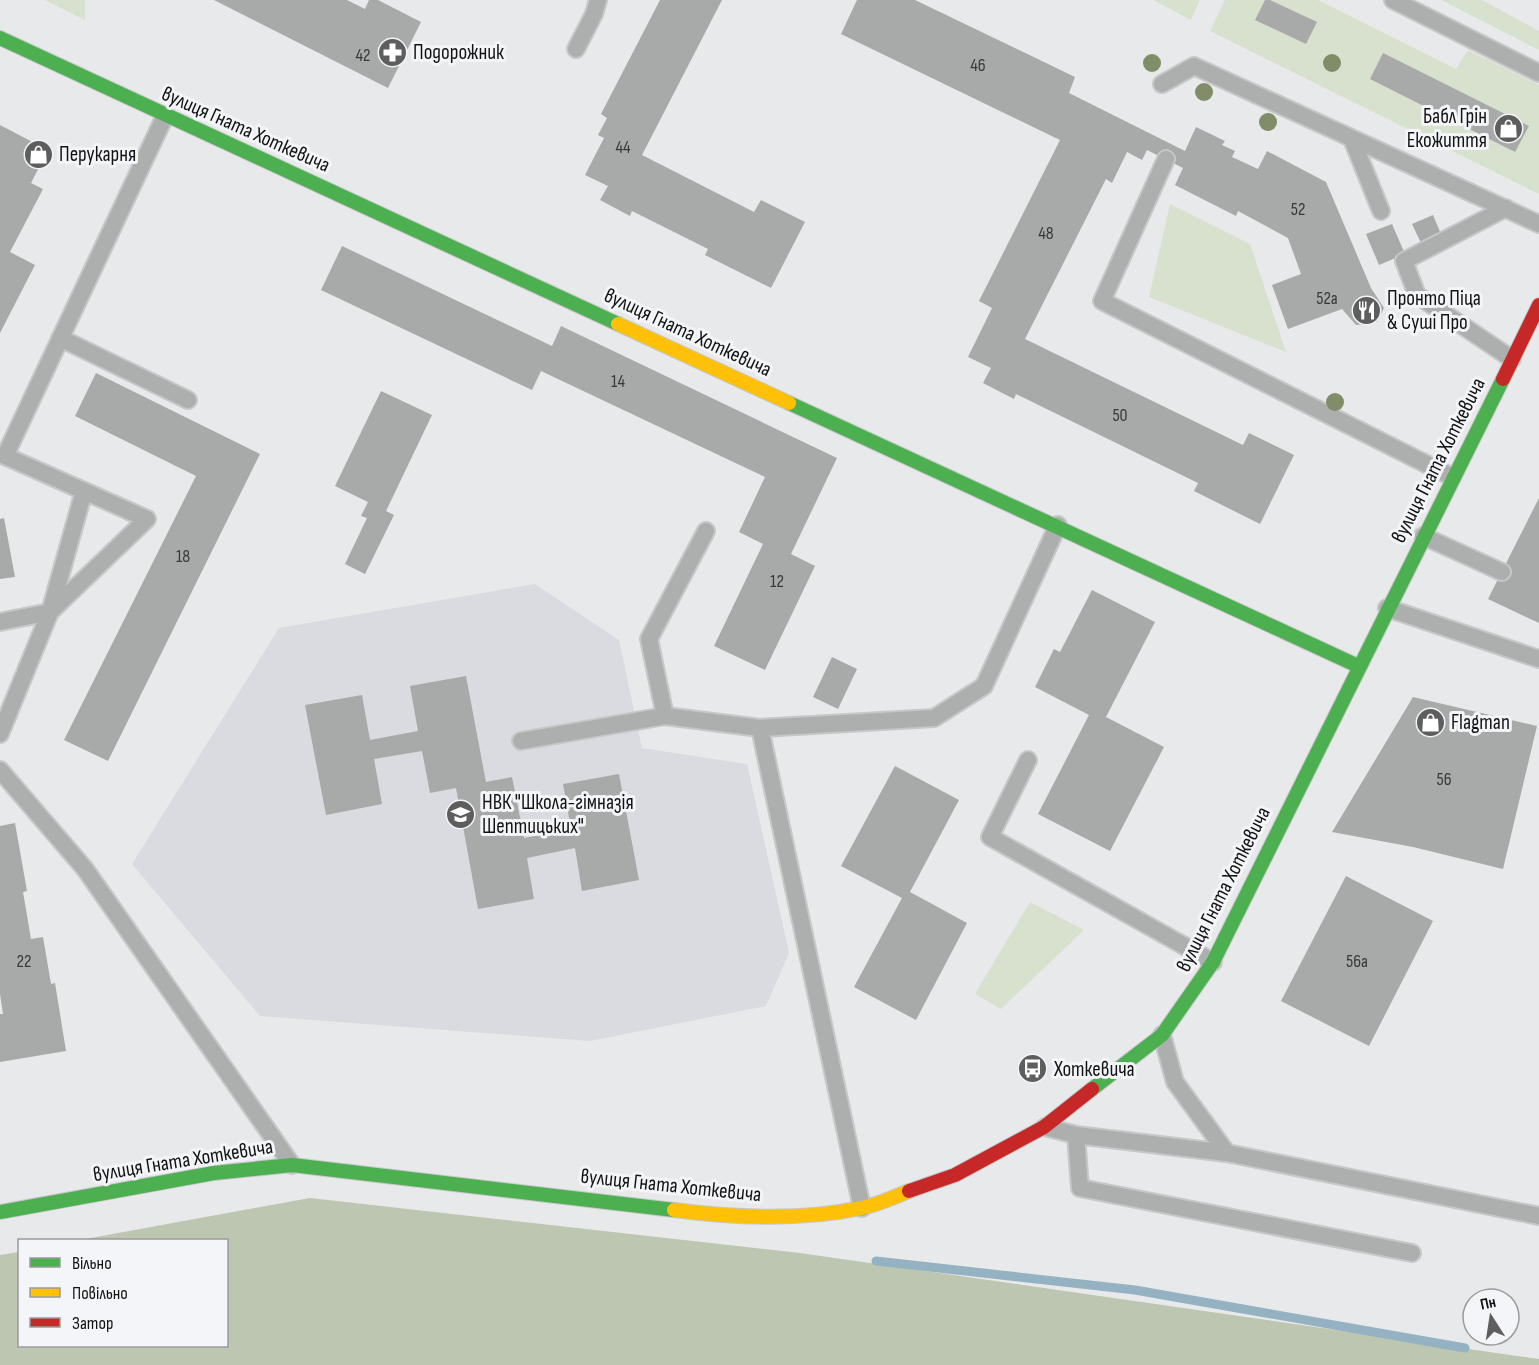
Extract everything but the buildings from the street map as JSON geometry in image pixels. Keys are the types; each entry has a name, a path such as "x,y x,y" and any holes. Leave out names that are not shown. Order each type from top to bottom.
{"street":[{"name":"вулиця Гната Хоткевича","path":"0,38 165,116 1058,525 1358,666"},
{"name":"вулиця Гната Хоткевича","path":"0,1212 214,1173 292,1164 722,1216 792,1216 862,1208 955,1175 1044,1127 1162,1035 1214,962 1358,666 1539,305"}],"lane":[{"path":"576,49 594,14 598,0"},
{"path":"1393,0 1539,73"},
{"path":"1162,84 1194,66 1539,224"},
{"path":"0,622 50,612 147,519 2,459 165,116"},
{"path":"1352,139 1381,211"},
{"path":"1166,159 1102,301 1452,477"},
{"path":"1506,208 1404,261 1418,295 1512,359"},
{"path":"60,338 188,400"},
{"path":"0,734 50,612 84,492"},
{"path":"521,741 665,716 760,728 934,717 984,686 1058,525"},
{"path":"665,716 649,639 706,531"},
{"path":"1423,536 1502,572"},
{"path":"1387,608 1539,659"},
{"path":"760,728 862,1208"},
{"path":"1028,760 990,837 1214,962"},
{"path":"0,770 85,869 292,1164"},
{"path":"1162,1035 1175,1082 1227,1153"},
{"path":"1044,1127 1076,1135 1227,1153 1539,1216"},
{"path":"1076,1135 1080,1188 1412,1254"}],"shaded area":[{"name":"НВК \"Школа-гімназія Шептицьких\"","path":"535,584 619,640 642,748 747,764 789,953 766,1006 590,1041 260,1016 132,864 279,628"}],"green space":[{"path":"45,0 85,0 85,20"},
{"path":"1153,0 1200,0 1191,20"},
{"path":"1225,0 1318,0 1456,69 1468,50 1539,85 1539,194 1210,31"},
{"path":"1441,0 1482,0 1539,31 1539,50"},
{"path":"1170,204 1250,244 1286,352 1149,297"},
{"path":"1030,902 1084,930 1001,1009 975,994"},
{"path":"310,1198 800,1253 1539,1359 1539,1365 0,1365 0,1255 18,1252 18,1347 228,1347 228,1239 85,1239"}],"waterway":[{"path":"876,1261 1135,1290 1465,1348"}],"traffic: fast":[{"path":"0,38 618,324"},
{"path":"1092,1089 1162,1035 1213,962 1503,379"},
{"path":"789,403 1358,666"},
{"path":"0,1212 214,1173 292,1165 674,1210"}],"traffic: slow":[{"path":"618,324 789,403"},
{"path":"674,1210 768,1217 815,1215 867,1207 909,1191"}],"traffic: jam":[{"path":"1503,379 1539,305"},
{"path":"909,1191 955,1175 1044,1127 1092,1089"}],"place":[{"name":"Подорожник","path":"392,52"},
{"name":"Бабл Грін Eкожиття","path":"1508,128"},
{"name":"Перукарня","path":"38,154"},
{"name":"Пронто Піца & Суші Про","path":"1366,310"},
{"name":"Flagman","path":"1430,722"},
{"name":"НВК \"Школа-гімназія Шептицьких\"","path":"461,814"},
{"name":"Хоткевича","path":"1033,1069"}]}
